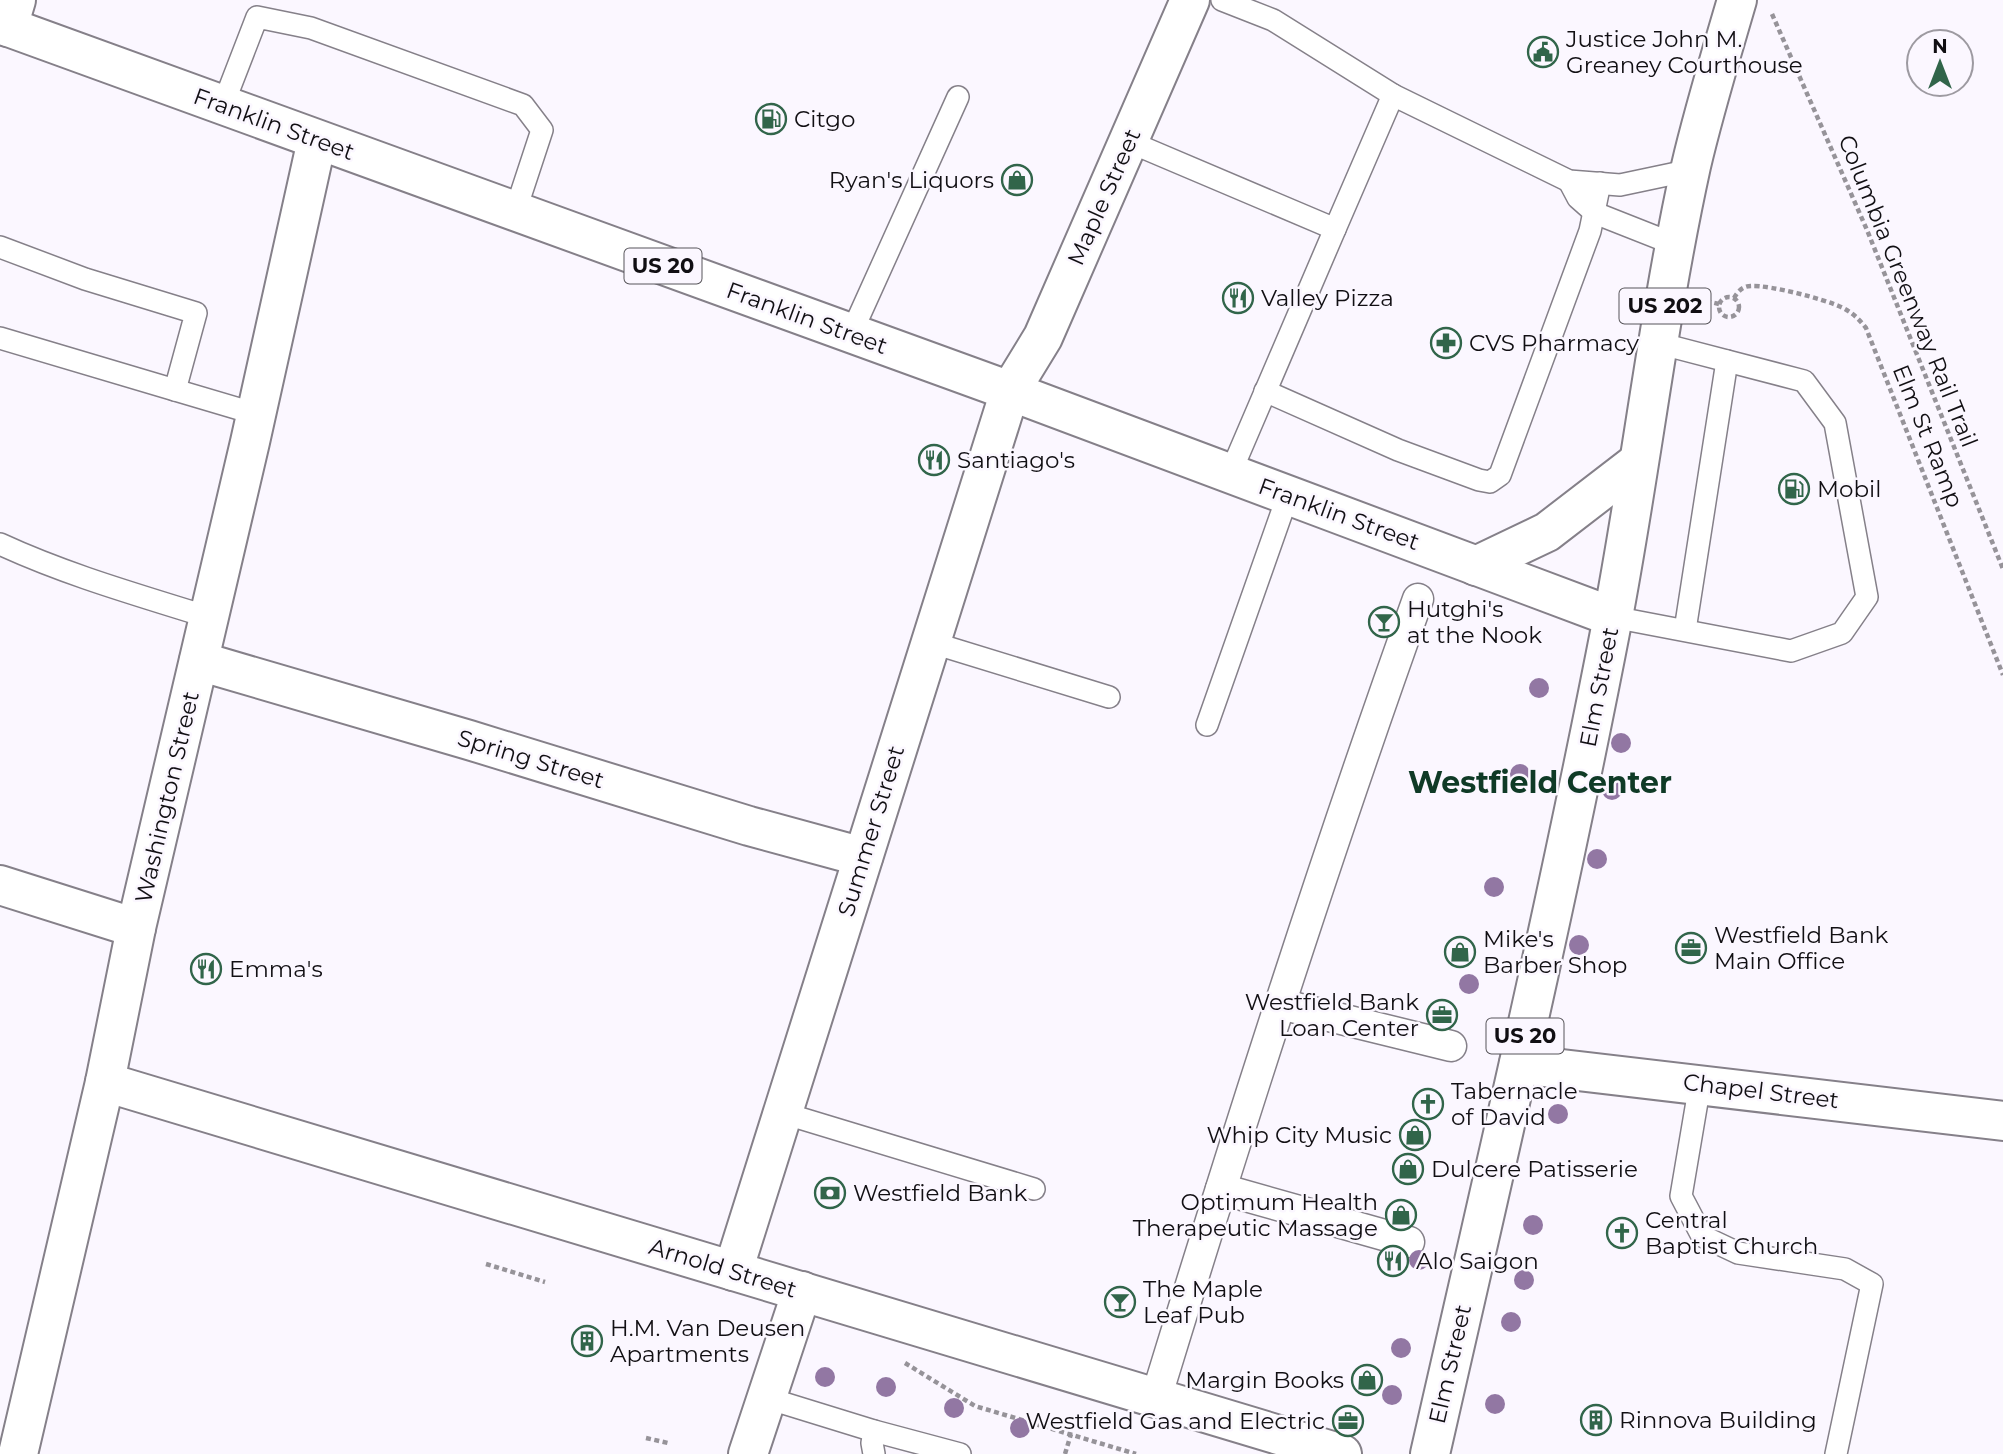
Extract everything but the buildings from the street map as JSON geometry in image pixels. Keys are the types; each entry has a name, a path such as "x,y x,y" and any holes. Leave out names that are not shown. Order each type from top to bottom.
{"main road":[{"name":"Maple Street","path":"1010,391 1042,337 1190,0"},
{"name":"Elm Street","path":"1430,1454 1519,1064 1613,617 1658,343 1690,170 1737,0"},
{"name":"Franklin Street","path":"8,17 223,105 1010,391 1613,617"},
{"name":"Washington Street","path":"18,1454 317,140"},
{"name":"Summer Street","path":"733,1271 1010,391"},
{"path":"1476,566 1547,532 1638,462"},
{"name":"Spring Street","path":"199,662 863,858"},
{"path":"0,885 136,928"},
{"name":"Chapel Street","path":"1519,1064 2003,1121"},
{"name":"Arnold Street","path":"104,1082 1342,1454"},
{"path":"748,1454 802,1291"}],"street":[{"path":"1156,1398 1280,1004 1363,752 1418,599"},
{"path":"1280,1004 1451,1046"},
{"path":"1221,1189 1409,1242"}],"lane":[{"path":"1222,0 1273,20 1393,95 1569,181 1620,185 1690,170"},
{"path":"223,105 257,17 311,28 461,82 523,105 542,130 515,212"},
{"path":"1230,474 1393,95"},
{"path":"851,334 958,97"},
{"path":"1130,138 1144,148 1335,229"},
{"path":"1569,181 1578,198 1595,213 1676,246"},
{"path":"1265,391 1398,450 1479,481 1490,482 1500,475 1595,213 1600,183"},
{"path":"0,247 85,279 196,313 175,390"},
{"path":"0,338 256,414"},
{"path":"1613,617 1791,651 1842,633 1867,597 1835,423 1804,380 1658,343"},
{"path":"1685,631 1727,361"},
{"path":"1207,725 1288,495"},
{"path":"0,544 45,564 208,617"},
{"path":"930,642 1109,696"},
{"path":"1700,1084 1681,1196 1694,1226 1702,1236 1738,1253 1845,1269 1872,1284 1836,1454"},
{"path":"783,1113 1034,1189"},
{"path":"768,1398 874,1432 960,1454"},
{"path":"874,1432 874,1454"}],"path":[{"name":"Columbia Greenway Rail Trail","path":"1778,27 1867,230 2003,569"},
{"name":"Elm St Ramp","path":"1734,298 1739,290 1750,286 1827,301 1856,316 1866,328 2003,675"},
{"path":"1727,297 1734,298 1739,308 1734,316 1727,317 1722,314 1719,304 1727,297"},
{"path":"1706,301 1719,304"},
{"path":"486,1264 545,1282"},
{"path":"898,1360 975,1406 1136,1454"},
{"path":"1065,1454 1071,1434"},
{"path":"646,1438 668,1443"}],"place":[{"name":"Justice John M. Greaney Courthouse","path":"1543,52"},
{"name":"Citgo","path":"771,119"},
{"name":"Ryan's Liquors","path":"1017,180"},
{"name":"Valley Pizza","path":"1238,298"},
{"name":"CVS Pharmacy","path":"1446,343"},
{"name":"Santiago's","path":"934,460"},
{"name":"Mobil","path":"1794,489"},
{"name":"Hutghi's at the Nook","path":"1384,622"},
{"name":"Westfield Bank Main Office","path":"1691,948"},
{"name":"Mike's Barber Shop","path":"1460,952"},
{"name":"Emma's","path":"206,969"},
{"name":"Westfield Bank Loan Center","path":"1442,1015"},
{"name":"Tabernacle of David","path":"1428,1104"},
{"name":"Whip City Music","path":"1415,1135"},
{"name":"Dulcere Patisserie","path":"1408,1169"},
{"name":"Westfield Bank","path":"830,1193"},
{"name":"Optimum Health Therapeutic Massage","path":"1401,1215"},
{"name":"Central Baptist Church","path":"1622,1233"},
{"name":"Alo Saigon","path":"1393,1261"},
{"name":"The Maple Leaf Pub","path":"1120,1302"},
{"name":"H.M. Van Deusen Apartments","path":"587,1341"},
{"name":"Margin Books","path":"1367,1380"},
{"name":"Rinnova Building","path":"1596,1420"},
{"name":"Westfield Gas and Electric","path":"1348,1421"}],"district":[{"name":"Westfield Center","path":"1540,783"}]}
